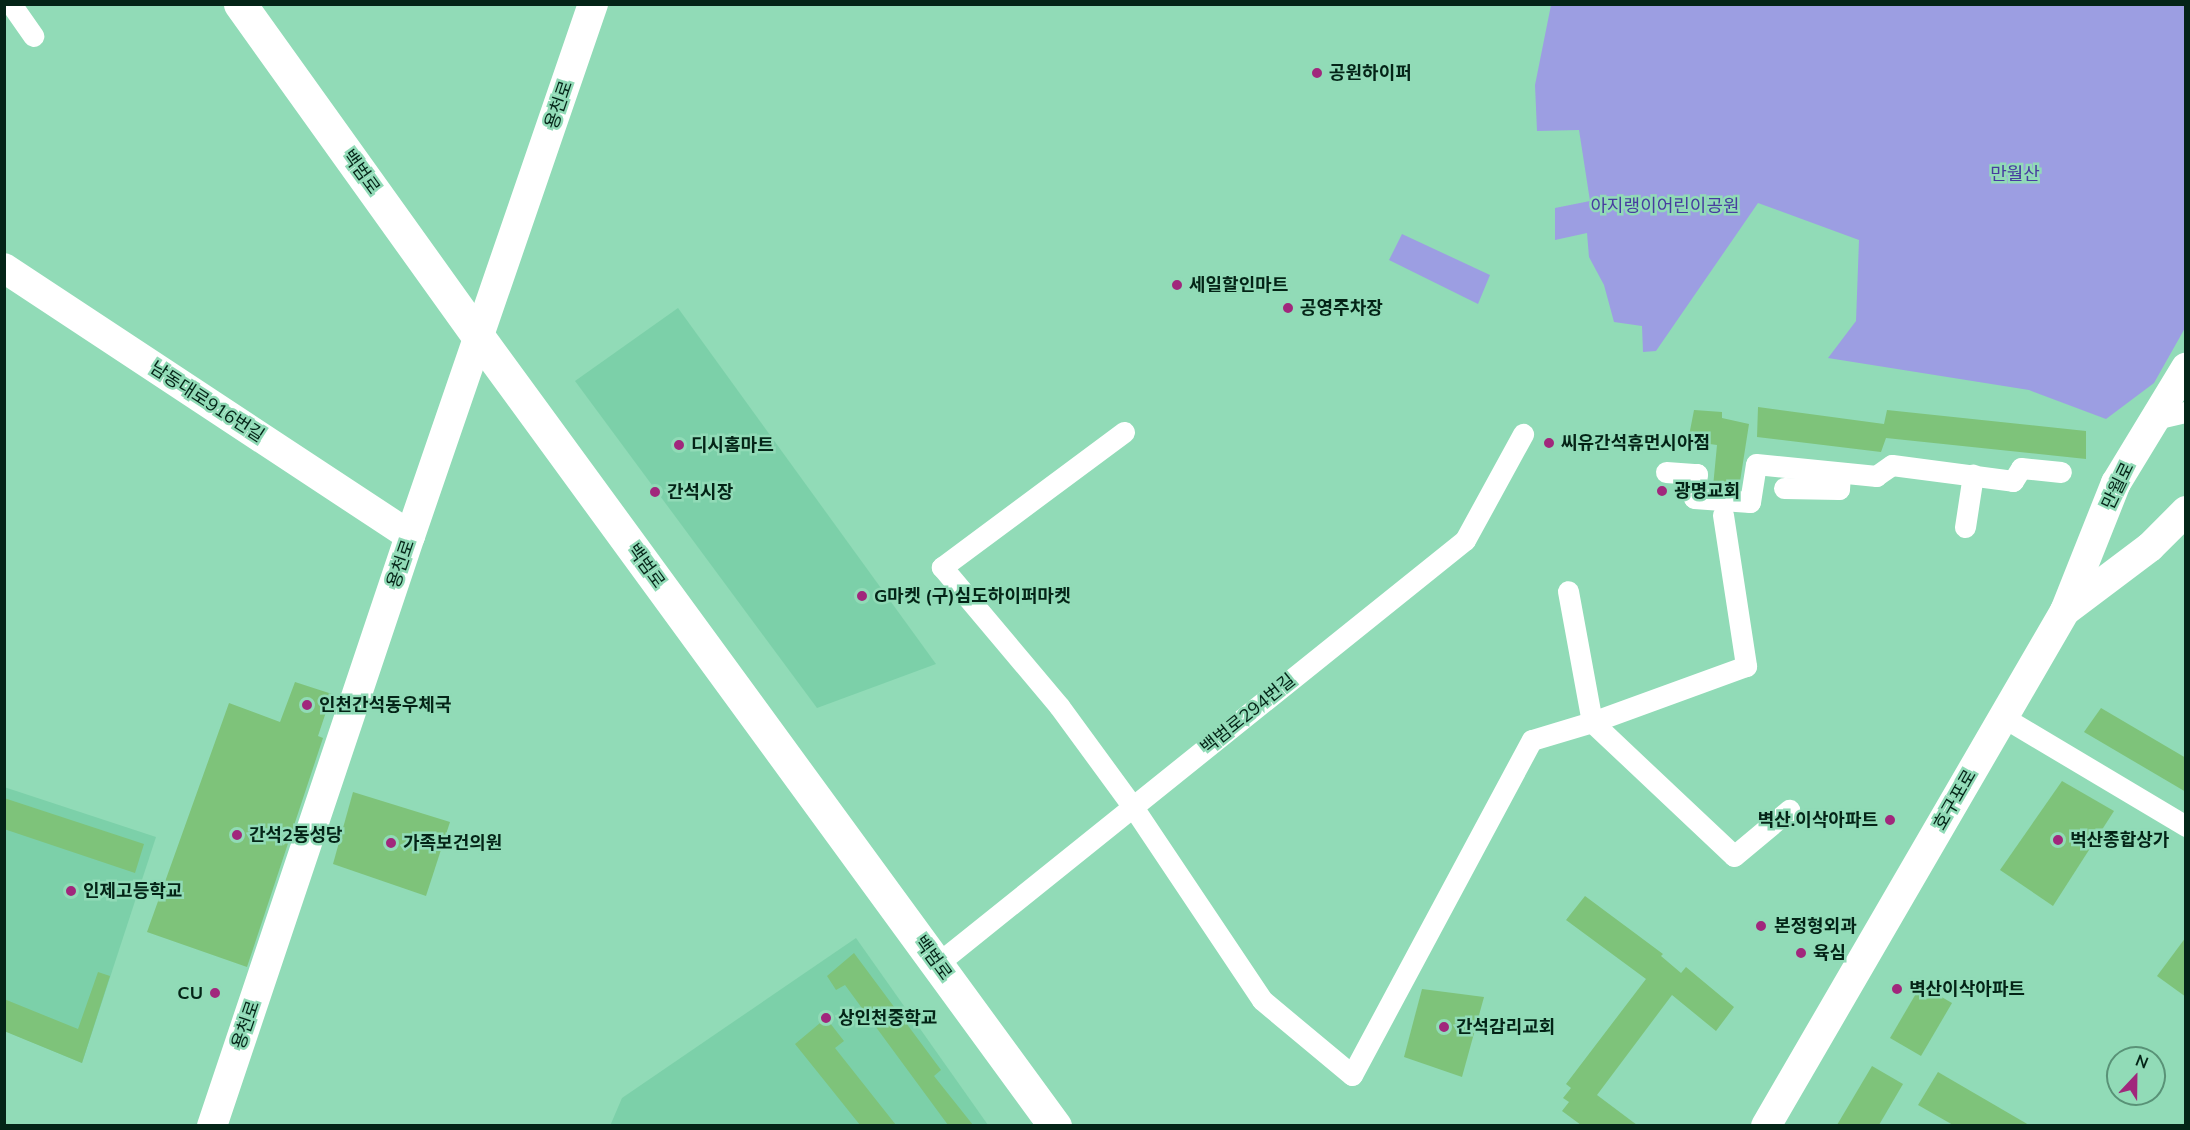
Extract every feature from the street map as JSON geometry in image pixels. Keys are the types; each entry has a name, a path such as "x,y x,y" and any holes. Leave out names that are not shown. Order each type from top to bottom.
{"main road":[{"name":"백범로","path":"240,4 480,339 1055,1125"}],"street":[{"path":"11,4 33,36"},
{"name":"용천로","path":"212,1125 410,536 480,339 593,4"},
{"name":"남동대로916번길","path":"4,268 410,536"},
{"name":"만월로","path":"2065,611 2116,483 2186,368"},
{"path":"2155,419 2186,412"},
{"path":"1124,432 942,567 1059,706 1133,807 1262,1000 1352,1075 1532,740 1592,722 1746,666 1724,515"},
{"name":"백범로294번길","path":"937,964 1465,540 1523,434"},
{"path":"1666,472 1697,474 1694,498 1750,502 1756,464 1876,476 1892,465 2013,481 2021,468 2061,472"},
{"path":"1784,488 1839,489 1840,472"},
{"path":"1965,527 1973,475"},
{"name":"호구포로","path":"1766,1125 2065,611 2150,547 2186,511"},
{"path":"1568,591 1592,722 1734,856 1789,810"},
{"path":"2003,717 2186,826"}],"shaded area":[{"name":"간석시장","path":"678,308 936,664 817,708 575,381"},
{"name":"인제고등학교","path":"4,787 156,837 82,1063 5,1031"},
{"name":"상인천중학교","path":"856,938 988,1125 610,1126 622,1098"}],"green space":[{"name":"만월산","path":"1551,5 2185,5 2185,328 2154,383 2106,419 2029,390 1828,358 1856,321 1859,240 1758,203 1656,351 1643,352 1642,326 1614,322 1604,285 1589,257 1587,233 1555,240 1555,208 1590,201 1579,130 1537,131 1535,85"},
{"path":"1402,234 1490,275 1478,304 1389,260"}],"building":[{"path":"1758,407 1884,424 1887,410 2086,431 2086,459 1886,438 1881,452 1757,437"},
{"path":"1694,410 1722,412 1722,418 1749,424 1739,488 1713,487 1717,445 1688,441"},
{"name":"간석2동성당","path":"295,682 332,694 318,736 323,738 247,967 147,932 229,703 280,722"},
{"path":"2101,708 2186,758 2186,792 2084,732"},
{"name":"벅산종합상가","path":"2062,781 2114,811 2053,906 2000,870"},
{"name":"가족보건의원","path":"353,792 450,822 426,896 333,864"},
{"path":"4,798 144,844 135,873 4,829"},
{"path":"1585,896 1663,954 1661,956 1681,973 1686,967 1734,1007 1716,1031 1672,995 1597,1095 1637,1125 1581,1125 1562,1111 1569,1102 1563,1098 1571,1088 1566,1084 1646,979 1566,920"},
{"path":"2186,937 2186,997 2157,976"},
{"path":"854,953 941,1070 934,1076 973,1125 948,1125 845,985 836,990 827,976"},
{"path":"98,972 110,976 82,1063 4,1031 4,999 78,1029"},
{"path":"1921,985 1952,1003 1921,1056 1890,1038"},
{"name":"간석감리교회","path":"1422,989 1484,997 1462,1077 1404,1057"},
{"path":"826,1018 844,1041 835,1048 896,1125 860,1125 795,1044"},
{"path":"1872,1066 1903,1084 1879,1125 1837,1125"},
{"path":"1938,1072 2029,1125 1953,1125 1918,1105"}],"place":[{"name":"공원하이퍼","path":"1317,73"},
{"name":"세일할인마트","path":"1177,285"},
{"name":"공영주차장","path":"1288,308"},
{"name":"씨유간석휴먼시아점","path":"1549,443"},
{"name":"디시홈마트","path":"679,445"},
{"name":"광명교회","path":"1662,491"},
{"name":"간석시장","path":"655,492"},
{"name":"G마켓 (구)심도하이퍼마켓","path":"862,596"},
{"name":"인천간석동우체국","path":"307,705"},
{"name":"벽산.이삭아파트","path":"1890,820"},
{"name":"간석2동성당","path":"237,835"},
{"name":"벅산종합상가","path":"2058,840"},
{"name":"가족보건의원","path":"391,843"},
{"name":"인제고등학교","path":"71,891"},
{"name":"본정형외과","path":"1761,926"},
{"name":"육심","path":"1801,953"},
{"name":"벽산이삭아파트","path":"1897,989"},
{"name":"CU","path":"215,993"},
{"name":"상인천중학교","path":"826,1018"},
{"name":"간석감리교회","path":"1444,1027"}],"park label":[{"name":"아지랭이어린이공원","path":"1665,206"}]}
